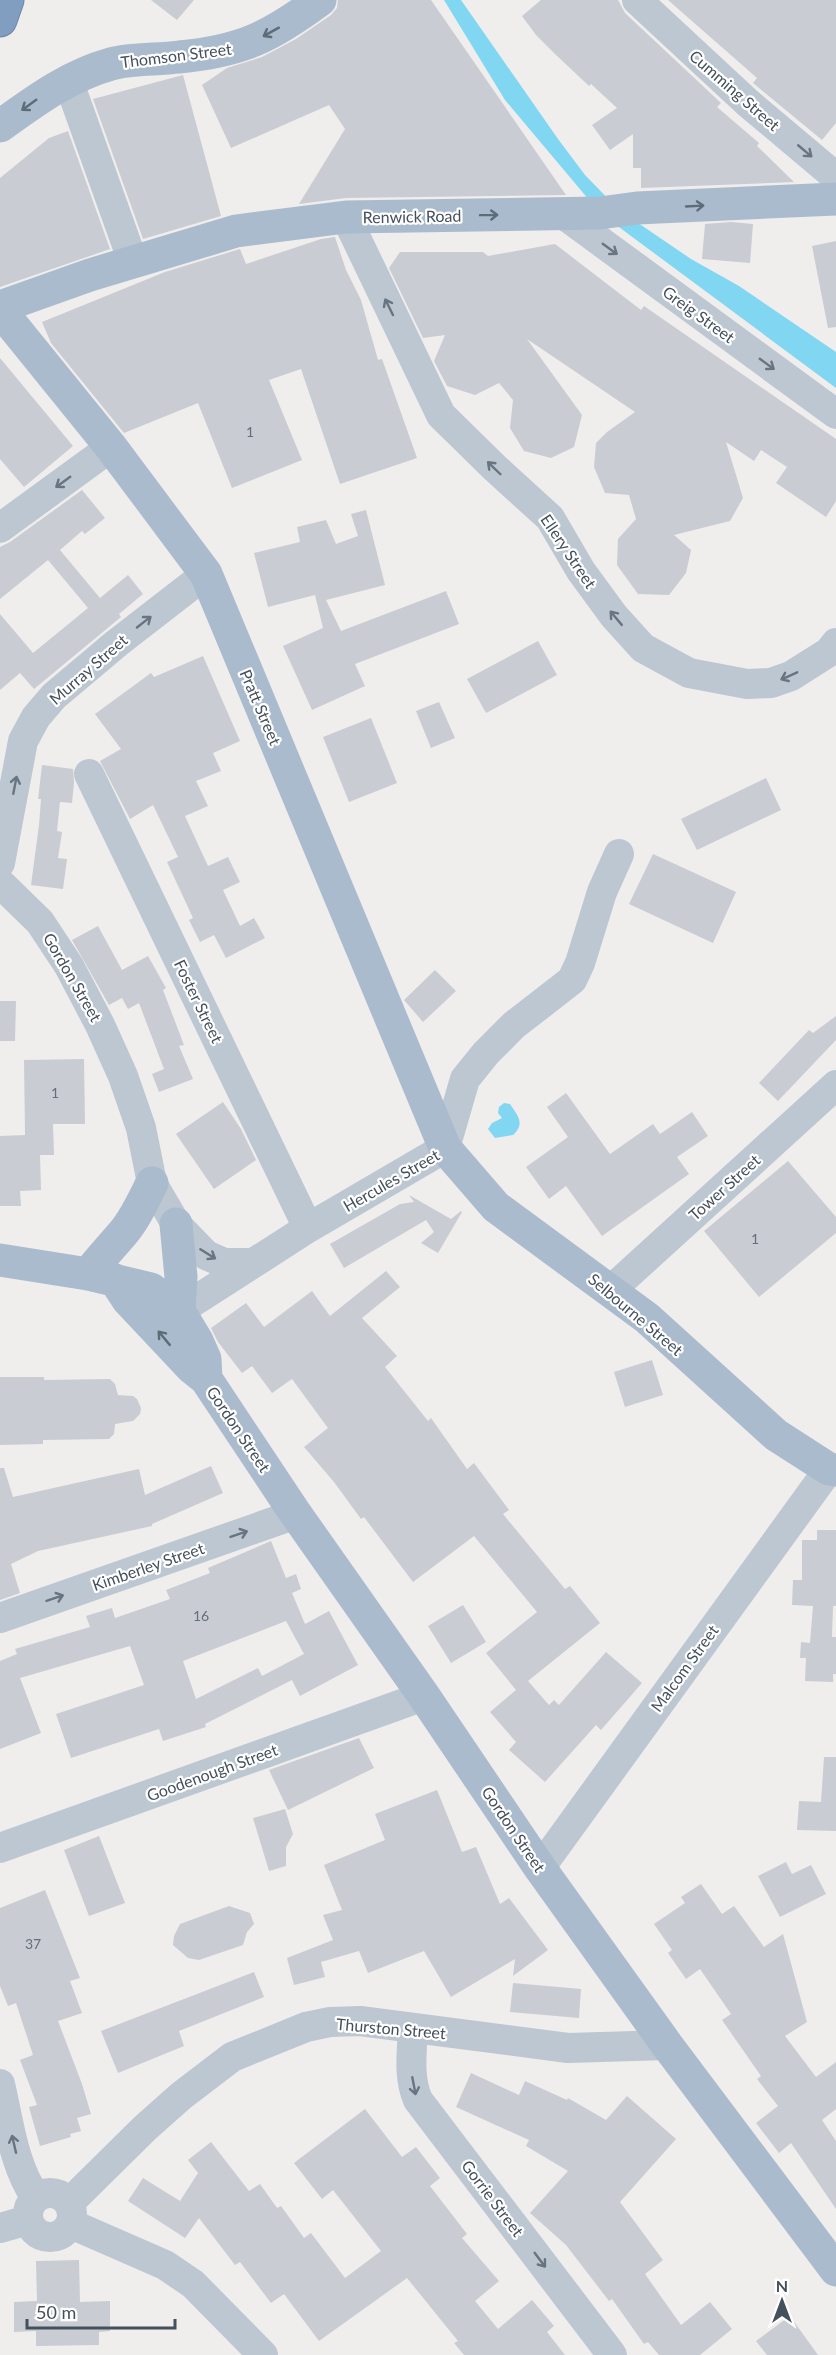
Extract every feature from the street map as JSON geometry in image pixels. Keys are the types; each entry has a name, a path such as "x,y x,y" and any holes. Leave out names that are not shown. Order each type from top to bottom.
{"highway":[{"path":"0,3 6,0"},
{"path":"0,20 6,0"}],"main road":[{"name":"Thomson Street","path":"0,126 68,80 113,64 205,55 241,47 266,36 320,0"},
{"name":"Renwick Road","path":"0,309 133,262 236,231 346,217 600,213 637,208 835,198"},
{"name":"Pratt Street","path":"0,309 111,447 206,574 445,1148"},
{"name":"Selbourne Street","path":"445,1148 496,1207 647,1318 776,1435 833,1469"},
{"path":"102,1277 123,1233 152,1184"},
{"path":"176,1224 181,1277 179,1311"},
{"path":"0,1260 102,1277 151,1289 179,1311 205,1359 206,1379"},
{"path":"102,1277 128,1300 184,1360 206,1379"},
{"name":"Gordon Street","path":"206,1379 296,1514 424,1696 540,1868 667,2045 836,2270"}],"street":[{"name":"Cumming Street","path":"637,0 739,95 835,198"},
{"path":"68,80 133,262"},
{"name":"Greig Street","path":"563,214 836,414"},
{"path":"373,274 384,216"},
{"name":"Ellery Street","path":"346,217 441,415 550,518 582,571 608,607 643,648 690,673 747,684 771,683 791,676 829,652 836,643"},
{"path":"0,528 111,447"},
{"name":"Murray Street","path":"0,863 23,741 36,717 54,696 117,643 206,574"},
{"name":"Foster Street","path":"89,774 308,1228"},
{"name":"Hercules Street","path":"250,1263 445,1148 465,1079 486,1053 514,1025 572,980 580,963 602,892 619,854"},
{"name":"Gordon Street","path":"0,884 40,922 69,966 100,1025 123,1076 141,1128 152,1184 176,1224 206,1255 224,1263 250,1263"},
{"name":"Tower Street","path":"611,1290 836,1085"},
{"path":"179,1311 250,1263"},
{"name":"Malcom Street","path":"540,1868 833,1469"},
{"name":"Kimberley Street","path":"0,1618 296,1514"},
{"name":"Goodenough Street","path":"0,1848 424,1696"},
{"name":"Thurston Street","path":"70,2214 145,2128 181,2096 232,2057 306,2027 330,2022 360,2021 568,2048 667,2045"},
{"name":"Gorrie Street","path":"413,2028 413,2086 418,2100 612,2355"},
{"path":"0,2084 18,2163 26,2182 21,2215 36,2233 52,2238 66,2231 70,2214 64,2198 51,2193 21,2215"},
{"path":"70,2214 174,2271 193,2284 263,2355"}],"water":[{"path":"444,0 461,0 585,175 619,210 691,259 739,286 836,352 836,388 600,213 505,100"},
{"path":"504,1103 510,1104 515,1112 519,1119 519,1127 513,1135 495,1138 488,1129 492,1123 502,1118 498,1113 499,1107"}],"building":[{"path":"151,0 194,0 177,20"},
{"path":"338,0 431,0 566,195 346,198 299,204 345,129 329,105 231,148 202,85 227,68 262,57 296,39 331,15 337,8"},
{"path":"541,0 618,0 625,13 721,103 717,107 759,143 757,146 794,182 641,188 641,168 633,168 633,134 610,150 592,125 617,108 591,84 589,86 555,54 536,35 522,16"},
{"path":"668,0 836,0 836,123 822,140 753,83 757,78"},
{"path":"183,75 221,216 143,239 93,99"},
{"path":"68,131 110,249 0,287 0,178 49,138"},
{"path":"731,222 753,224 750,263 702,259 705,224"},
{"path":"335,237 346,270 361,300 378,360 382,359 417,458 340,484 301,369 269,380 302,460 232,488 198,403 124,433 51,343 42,322 165,272 240,249 246,264 321,239"},
{"path":"836,241 836,327 828,328 812,246"},
{"path":"555,244 641,310 644,306 836,439 836,501 826,517 776,483 787,467 761,450 754,461 726,442 743,498 730,521 674,535 691,550 686,573 669,595 638,594 617,565 618,539 636,519 629,495 605,493 594,467 596,443 635,412 527,339 582,415 574,447 551,458 524,451 510,428 513,400 499,383 475,395 447,386 434,361 445,335 423,338 389,268 400,252 483,252 488,256"},
{"path":"0,358 73,446 24,487 0,459"},
{"path":"82,490 105,518 85,534 82,531 60,550 100,598 128,575 143,594 119,614 121,617 34,689 20,673 0,690 0,614 33,653 88,608 48,560 0,599 0,547"},
{"path":"366,510 385,585 326,600 341,631 446,591 459,624 355,664 365,686 312,710 283,646 323,628 315,595 268,607 254,553 300,542 297,527 326,520 336,544 358,536 351,514"},
{"path":"538,641 557,675 486,713 467,679"},
{"path":"203,656 240,741 213,753 221,771 196,781 208,806 185,816 208,866 228,857 240,882 223,890 240,926 254,918 265,938 226,958 214,935 200,942 189,920 193,918 167,862 178,857 153,805 130,819 100,761 121,749 95,714 151,673 154,677"},
{"path":"439,702 455,738 431,748 416,711"},
{"path":"371,718 397,783 349,802 323,737"},
{"path":"42,765 73,769 72,803 60,802 57,831 62,832 58,858 67,859 63,889 31,885 39,825 41,799 38,799"},
{"path":"766,778 781,810 697,850 681,819"},
{"path":"653,854 736,892 713,943 629,904"},
{"path":"98,926 122,970 148,956 166,988 163,990 184,1045 179,1046 193,1079 159,1092 152,1074 164,1069 139,1003 128,1009 122,998 109,1005 72,940"},
{"path":"435,970 456,991 423,1022 404,1000"},
{"path":"0,1001 16,1001 15,1041 0,1041"},
{"path":"836,1016 836,1040 778,1101 759,1083 809,1030 813,1033"},
{"path":"84,1059 85,1124 53,1124 54,1155 40,1155 41,1190 20,1191 21,1206 0,1206 0,1136 25,1135 24,1060"},
{"path":"566,1093 610,1154 653,1124 660,1134 692,1112 708,1136 677,1157 689,1174 602,1236 566,1186 549,1199 526,1167 568,1137 547,1107"},
{"path":"223,1102 241,1129 256,1160 214,1189 176,1134"},
{"path":"788,1161 836,1217 836,1233 759,1297 704,1231"},
{"path":"409,1195 451,1219 462,1212 438,1253 421,1243 434,1232 426,1220 344,1268 330,1244 400,1204 414,1202"},
{"path":"386,1271 400,1287 362,1318 397,1356 385,1367 428,1421 431,1418 467,1469 474,1463 509,1510 503,1514 565,1589 570,1586 600,1623 528,1681 549,1705 554,1700 559,1705 606,1652 642,1683 601,1730 596,1725 545,1782 509,1750 516,1742 490,1712 516,1690 486,1653 537,1612 474,1536 413,1582 364,1517 361,1519 304,1447 328,1428 292,1379 272,1393 252,1366 242,1373 218,1342 211,1328 246,1303 264,1327 312,1291 330,1316"},
{"path":"652,1360 663,1395 625,1407 614,1372"},
{"path":"0,1377 44,1377 44,1380 110,1379 115,1384 118,1395 133,1396 137,1399 141,1408 140,1414 133,1421 115,1424 114,1434 109,1439 43,1440 43,1444 0,1445"},
{"path":"211,1466 223,1493 152,1524 152,1526 38,1551 11,1564 20,1593 0,1600 0,1468 4,1468 13,1497 139,1469 145,1495"},
{"path":"817,1530 836,1530 836,1606 833,1606 832,1637 836,1637 836,1674 833,1674 833,1682 805,1681 806,1658 800,1658 801,1642 810,1643 813,1606 792,1605 793,1580 802,1580 802,1540 817,1540"},
{"path":"271,1541 286,1578 296,1574 301,1589 292,1593 305,1624 329,1611 358,1665 300,1696 292,1680 205,1724 206,1727 163,1741 159,1729 71,1758 56,1714 144,1685 130,1646 20,1678 41,1733 0,1749 0,1661 17,1654 15,1649 90,1627 86,1616 112,1608 115,1618 170,1599 166,1590 210,1573 208,1568","holes":["286,1621 304,1654 262,1676 258,1668 196,1699 183,1661"]},
{"path":"463,1605 486,1642 451,1663 428,1626"},
{"path":"359,1738 374,1768 288,1810 269,1770"},
{"path":"824,1757 836,1757 836,1831 797,1830 799,1801 821,1802"},
{"path":"437,1790 462,1852 476,1847 500,1904 509,1898 548,1950 513,1976 515,1959 451,1997 424,1951 368,1973 359,1951 321,1962 325,1977 294,1985 287,1958 333,1940 323,1915 342,1910 324,1865 385,1840 375,1814"},
{"path":"285,1809 293,1834 286,1847 286,1866 269,1871 253,1818"},
{"path":"99,1836 125,1903 89,1916 64,1850"},
{"path":"786,1862 792,1874 811,1865 826,1894 780,1917 758,1876"},
{"path":"701,1884 722,1914 734,1906 764,1947 783,1934 807,2022 785,2036 816,2077 836,2062 836,2109 822,2120 836,2141 836,2209 791,2143 779,2153 756,2123 778,2106 757,2079 761,2076 722,2020 731,2014 700,1969 686,1979 668,1953 672,1950 654,1924 685,1903 681,1897"},
{"path":"45,1890 80,1978 70,1981 82,2013 58,2021 91,2114 77,2118 81,2131 70,2134 71,2137 40,2146 29,2107 37,2105 20,2060 33,2055 16,2003 8,2006 0,1986 0,1908"},
{"path":"229,1906 250,1913 254,1924 247,1932 243,1945 199,1960 188,1958 173,1945 174,1936 180,1924"},
{"path":"254,1972 264,1997 179,2031 184,2046 118,2073 101,2031"},
{"path":"513,1983 581,1989 579,2018 510,2012"},
{"path":"471,2073 519,2095 525,2081 567,2100 568,2098 606,2120 627,2096 676,2139 620,2202 663,2260 645,2274 681,2325 710,2302 732,2329 700,2355 659,2355 648,2342 644,2344 612,2299 609,2301 566,2245 530,2213 568,2171 526,2146 529,2140 456,2107"},
{"path":"365,2109 402,2157 416,2147 440,2178 430,2186 467,2234 462,2238 499,2281 475,2301 498,2329 532,2300 554,2326 547,2332 565,2355 464,2355 454,2343 458,2341 407,2278 319,2341 284,2294 271,2303 240,2262 235,2265 199,2218 185,2238 128,2201 143,2178 180,2201 198,2173 188,2160 211,2142 249,2191 260,2184 277,2208 281,2206 304,2238 311,2233 345,2278 381,2251 333,2190 322,2199 294,2163"},
{"path":"79,2260 80,2302 110,2301 110,2331 99,2332 99,2345 36,2346 36,2331 14,2332 14,2302 37,2301 36,2261"},
{"path":"790,2316 818,2355 767,2355 756,2341"}]}
